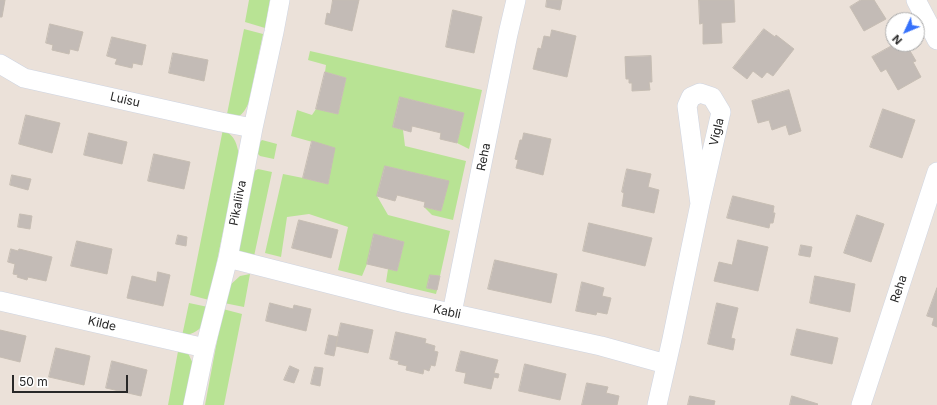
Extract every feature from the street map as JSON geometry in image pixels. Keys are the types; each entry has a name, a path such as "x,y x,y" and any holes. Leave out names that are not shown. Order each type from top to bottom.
{"street":[{"name":"Pikaliiva","path":"193,405 205,348 228,258 280,0"},
{"name":"Reha","path":"452,313 516,0"},
{"path":"916,0 937,40"},
{"name":"Luisu","path":"0,64 24,78 253,128"},
{"name":"Vigla","path":"657,405 721,112 712,97 700,92 691,98 688,106 700,204"},
{"name":"Reha","path":"860,405 937,172"},
{"name":"Kabli","path":"228,258 405,303 601,346 666,364"},
{"name":"Kilde","path":"0,301 205,348"}],"green space":[{"path":"249,0 270,0 265,28 245,22"},
{"path":"244,29 263,34 249,102 245,110 238,117 226,119"},
{"path":"310,51 482,90 469,149 457,143 464,113 400,97 393,127 403,130 405,146 466,161 453,220 432,215 424,207 441,211 448,181 385,166 377,196 388,215 450,231 440,276 430,275 427,288 437,290 436,294 386,282 388,269 397,271 404,242 374,234 367,264 362,276 338,270 348,227 309,214 287,217 281,257 265,253 283,174 328,184 334,148 291,136 297,110 312,115 316,109 338,114 346,78 325,72 326,65 308,60"},
{"path":"223,129 230,134 234,140 239,154 209,300 190,295"},
{"path":"262,140 277,144 274,159 260,156 256,152 258,144"},
{"path":"258,169 272,172 253,261 243,256 239,250 251,173"},
{"path":"250,274 244,307 224,303 229,286 240,276"},
{"path":"189,303 208,307 201,327 194,332 182,336"},
{"path":"223,309 242,314 224,405 205,405"},
{"path":"179,346 188,353 194,366 187,405 168,405"}],"building":[{"path":"0,0 5,0 2,17 0,17"},
{"path":"333,0 359,0 352,31 325,24 327,13 330,14"},
{"path":"547,0 562,0 560,10 546,7"},
{"path":"699,0 734,0 735,22 721,23 722,43 703,44 703,23 700,24"},
{"path":"861,0 874,0 885,20 864,31 850,7"},
{"path":"453,10 482,17 474,53 446,47"},
{"path":"50,24 83,32 78,51 70,49 69,54 52,50 53,45 46,43"},
{"path":"764,29 775,37 776,35 794,49 773,76 767,72 762,78 753,71 747,79 733,68"},
{"path":"552,30 576,36 567,77 533,69 538,48 541,49 544,36 550,37"},
{"path":"112,37 146,45 142,65 133,63 132,68 115,64 117,59 107,56"},
{"path":"885,50 885,52 911,52 916,61 913,62 921,77 898,90 886,69 881,72 872,57"},
{"path":"173,53 208,60 204,81 169,73"},
{"path":"651,56 652,82 649,82 650,90 632,91 632,83 629,83 629,79 626,79 625,57"},
{"path":"325,72 346,78 338,114 316,109"},
{"path":"789,90 801,131 789,135 786,125 772,130 769,120 758,123 752,101"},
{"path":"400,97 464,113 457,143 440,139 441,133 412,126 411,132 393,127"},
{"path":"883,109 915,120 902,158 870,147"},
{"path":"26,115 60,123 52,153 19,144"},
{"path":"89,133 127,142 122,164 84,155"},
{"path":"524,133 551,139 543,175 516,168 518,160 515,159 520,140 522,140"},
{"path":"312,141 335,148 328,184 303,178"},
{"path":"154,154 190,162 184,189 148,181"},
{"path":"385,166 449,181 441,211 424,207 425,202 397,195 395,201 377,196"},
{"path":"627,169 651,174 648,187 659,190 654,213 622,206 624,193 622,192"},
{"path":"12,175 31,179 28,190 10,185"},
{"path":"733,196 774,206 773,213 775,213 773,223 770,223 769,228 727,218"},
{"path":"20,214 32,216 30,229 18,227"},
{"path":"857,215 884,224 871,262 844,253"},
{"path":"299,220 338,230 331,258 292,248"},
{"path":"589,223 652,238 645,266 583,251"},
{"path":"374,234 404,242 397,271 367,264"},
{"path":"178,235 187,237 186,246 176,244"},
{"path":"738,240 768,247 758,291 714,281 719,262 732,265"},
{"path":"77,241 112,249 107,274 71,266"},
{"path":"801,245 812,247 810,257 799,255"},
{"path":"11,249 18,251 19,249 52,257 46,281 28,277 27,280 13,274 15,264 8,262"},
{"path":"495,260 557,274 551,303 488,289"},
{"path":"158,272 170,275 163,306 127,298 132,276 156,282"},
{"path":"430,275 440,276 437,290 427,288"},
{"path":"815,276 855,284 850,312 810,303"},
{"path":"582,282 604,288 602,296 611,298 607,314 597,312 596,315 576,311"},
{"path":"937,288 937,327 932,325 934,318 927,316"},
{"path":"270,303 293,309 294,305 311,309 306,331 266,321"},
{"path":"717,303 738,308 731,338 735,339 733,350 708,344"},
{"path":"341,323 373,330 368,353 336,346"},
{"path":"797,329 838,338 832,364 791,355"},
{"path":"0,330 26,336 20,362 0,357"},
{"path":"396,332 426,339 425,343 435,346 434,351 438,352 435,366 431,365 429,371 424,369 423,374 406,370 407,366 398,364 399,361 390,359"},
{"path":"329,335 338,337 334,356 325,354"},
{"path":"56,348 90,356 84,385 49,377"},
{"path":"461,351 498,360 494,373 499,374 498,378 494,377 491,389 464,383 466,373 456,371"},
{"path":"112,361 147,370 141,396 106,388"},
{"path":"525,364 566,374 560,400 519,391"},
{"path":"290,366 299,370 294,383 284,380"},
{"path":"315,367 323,368 320,386 311,384"},
{"path":"587,383 608,387 606,393 619,396 617,405 582,405"},
{"path":"690,396 715,401 714,405 688,405"},
{"path":"792,396 818,404 790,405"}]}
